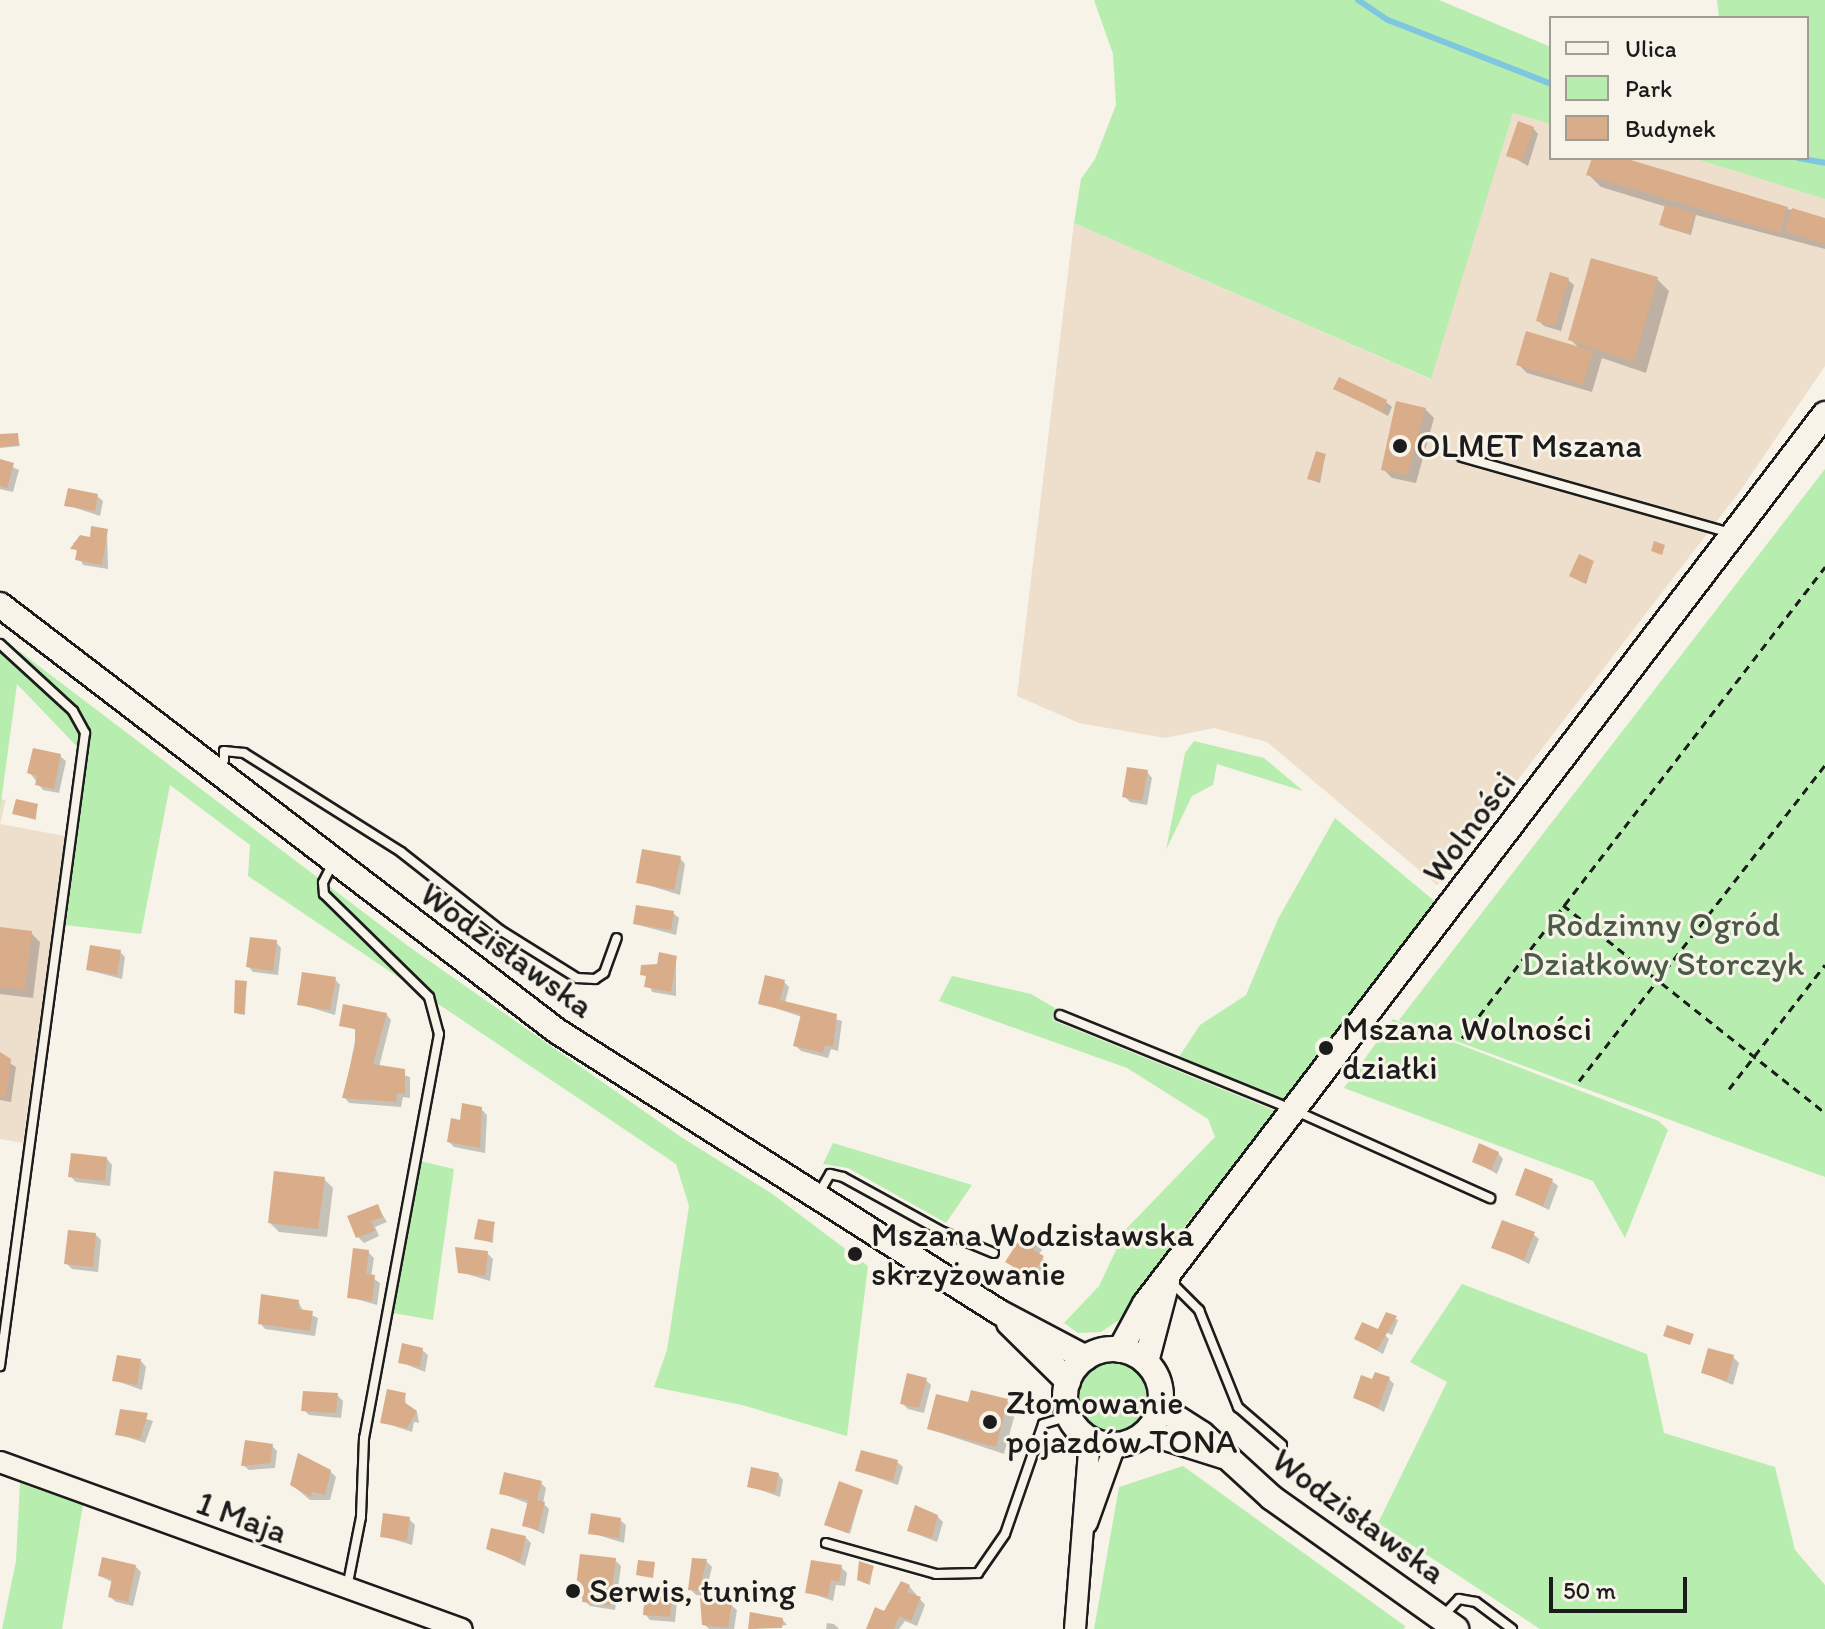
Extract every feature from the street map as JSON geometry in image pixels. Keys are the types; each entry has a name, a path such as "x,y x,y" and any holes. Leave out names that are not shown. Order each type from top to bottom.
{"main road":[{"name":"Wolności","path":"1120,1350 1145,1304 1167,1280 1731,533 1825,414"},
{"name":"Wodzisławska","path":"0,605 557,1031 999,1312 1086,1358"},
{"name":"Wolności","path":"1146,1362 1167,1280"},
{"name":"Wodzisławska","path":"999,1312 1068,1381"},
{"path":"1120,1350 1146,1362 1158,1379 1160,1407 1147,1432 1115,1445 1090,1439 1069,1416 1068,1381 1086,1358 1120,1350"},
{"name":"Wodzisławska","path":"1160,1407 1202,1434 1272,1498 1448,1624"},
{"name":"Wodzisławska","path":"1147,1432 1223,1456"}],"street":[{"path":"1087,1523 1082,1491 1090,1439"},
{"path":"1075,1629 1087,1523 1115,1445"},
{"name":"1 Maja","path":"0,1462 346,1590 462,1629"}],"lane":[{"path":"1462,457 1731,533"},
{"path":"0,644 73,711 85,733 0,1366"},
{"path":"210,768 224,760 224,751 244,753 401,852 500,930 577,978 595,979 604,973 617,938"},
{"path":"334,862 323,883 324,894 429,997 439,1034 364,1438 361,1517 346,1590"},
{"path":"1060,1015 1296,1111 1490,1198"},
{"path":"817,1198 830,1174 843,1177 943,1232 994,1253"},
{"path":"1167,1280 1184,1290 1199,1310 1238,1407 1282,1445"},
{"path":"826,1543 936,1574 978,1573 1005,1534 1043,1424 1069,1416"},
{"path":"1448,1624 1459,1599 1476,1602 1512,1629"}],"path":[{"path":"1462,1038 1825,567"},
{"path":"1579,1081 1825,765"},
{"path":"1563,905 1825,1113"},
{"path":"1729,1089 1825,965"}],"shaded area":[{"path":"1513,112 1549,123 1549,160 1699,160 1825,199 1825,366 1740,491 1437,885 1267,742 1214,728 1165,738 1079,723 1017,696 1074,223 1430,379"},
{"path":"0,799 6,800 0,824"},
{"path":"0,824 65,836 23,1143 0,1139"}],"green space":[{"path":"1094,0 1439,0 1549,46 1549,123 1513,113 1431,379 1074,223 1081,179 1095,159 1116,105 1113,54"},
{"path":"1717,0 1825,0 1825,199 1699,160 1809,160 1809,16 1719,16"},
{"name":"Rodzinny Ogród Działkowy Storczyk","path":"1825,469 1825,1177 1399,1020"},
{"path":"19,651 408,946 681,1137 771,1193 868,1266 847,1436 742,1405 654,1387 667,1350 689,1206 676,1164 248,876 250,845 170,785 141,934 66,925 87,757 17,684 0,810 0,652 15,663"},
{"path":"1194,741 1264,758 1303,791 1217,764 1213,785 1192,796 1166,850 1185,753"},
{"path":"1335,818 1438,904 1285,1099 1179,1057 1200,1025 1246,995 1278,919"},
{"path":"952,976 1031,994 1055,1008 1052,1020 1278,1112 1188,1222 1119,1320 1101,1332 1078,1333 1064,1323 1099,1286 1126,1229 1215,1137 1208,1119 1127,1068 939,1001"},
{"path":"1393,1019 1659,1121 1668,1130 1625,1238 1593,1181 1344,1088"},
{"path":"833,1143 972,1185 946,1223 848,1168 823,1164"},
{"path":"420,1161 454,1169 433,1320 393,1313"},
{"path":"1462,1284 1647,1354 1664,1433 1775,1467 1795,1550 1825,1585 1825,1629 1540,1629 1378,1523 1447,1382 1410,1362"},
{"path":"1121,1363 1143,1378 1149,1398 1147,1412 1139,1423 1128,1431 1107,1433 1089,1423 1081,1412 1079,1391 1089,1373 1100,1365"},
{"path":"1183,1466 1405,1626 1404,1629 1094,1629 1119,1487"},
{"path":"20,1483 83,1505 62,1629 2,1629 16,1561"}],"building":[{"path":"1518,121 1534,127 1522,161 1506,156"},
{"path":"1591,160 1631,160 1788,207 1780,233 1586,175"},
{"path":"1665,205 1695,213 1689,234 1659,225"},
{"path":"1792,208 1825,218 1825,244 1785,231"},
{"path":"1591,258 1658,277 1634,362 1568,340"},
{"path":"1550,272 1569,278 1555,326 1536,321"},
{"path":"1526,331 1593,351 1583,385 1516,365"},
{"path":"1339,377 1387,400 1382,412 1333,389"},
{"name":"OLMET Mszana","path":"1396,401 1426,408 1407,475 1381,470"},
{"path":"18,433 19,445 0,447 0,434"},
{"path":"1316,451 1326,454 1318,482 1307,479"},
{"path":"0,459 14,463 7,488 0,486"},
{"path":"68,488 98,494 95,511 64,506"},
{"path":"91,526 108,529 102,565 75,560 77,550 70,549 80,535 90,537"},
{"path":"1654,541 1665,545 1662,555 1651,551"},
{"path":"1579,554 1594,561 1584,583 1569,576"},
{"path":"33,748 61,754 54,789 35,785 37,776 27,773"},
{"path":"1127,767 1148,770 1142,801 1122,797"},
{"path":"16,799 38,804 35,819 12,814"},
{"path":"642,849 681,856 674,890 636,883"},
{"path":"636,905 674,911 671,930 633,924"},
{"path":"0,927 32,931 25,990 0,987"},
{"path":"250,937 277,940 273,971 246,967"},
{"path":"90,945 121,950 117,975 86,970"},
{"path":"659,952 677,956 671,992 644,987 646,976 640,975 641,965 657,964"},
{"path":"302,972 336,977 330,1010 297,1005"},
{"path":"765,975 785,980 780,1000 837,1014 833,1047 825,1045 823,1053 793,1046 801,1014 758,1004"},
{"path":"235,980 247,981 244,1014 234,1013"},
{"path":"343,1004 387,1013 373,1064 405,1069 405,1094 397,1093 396,1102 342,1098 355,1047 355,1029 339,1026"},
{"path":"0,1052 11,1059 6,1097 0,1097"},
{"path":"462,1103 482,1107 480,1148 447,1142 451,1118 460,1120"},
{"path":"1479,1143 1499,1152 1491,1170 1472,1162"},
{"path":"71,1153 107,1157 105,1181 68,1177"},
{"path":"1525,1168 1553,1179 1543,1206 1515,1195"},
{"path":"274,1171 325,1177 318,1229 268,1223"},
{"path":"378,1204 383,1217 371,1221 375,1231 356,1238 347,1216"},
{"path":"478,1219 495,1222 491,1242 474,1239"},
{"path":"1502,1220 1535,1232 1524,1260 1491,1248"},
{"path":"68,1230 96,1233 93,1267 64,1264"},
{"path":"1023,1234 1038,1243 1033,1250 1044,1256 1031,1277 1005,1262"},
{"path":"455,1247 488,1251 485,1276 458,1273"},
{"path":"353,1248 369,1250 366,1274 375,1275 372,1301 347,1298"},
{"path":"261,1294 299,1300 298,1309 313,1311 310,1331 258,1324"},
{"path":"1386,1312 1397,1316 1377,1350 1354,1339 1362,1322 1378,1329"},
{"path":"1667,1325 1694,1334 1690,1345 1663,1336"},
{"path":"402,1343 423,1348 420,1367 398,1363"},
{"path":"1708,1348 1734,1355 1727,1381 1701,1373"},
{"path":"117,1355 141,1359 137,1385 112,1381"},
{"path":"1375,1372 1390,1377 1378,1408 1353,1398 1361,1375 1372,1379"},
{"path":"907,1373 927,1378 919,1408 900,1404"},
{"path":"387,1389 406,1393 404,1402 417,1411 407,1428 380,1423"},
{"path":"971,1390 1008,1399 996,1447 927,1429 936,1394 968,1402"},
{"path":"303,1391 338,1393 336,1413 301,1411"},
{"path":"120,1409 148,1413 140,1439 115,1435"},
{"path":"245,1440 273,1444 270,1463 241,1466"},
{"path":"861,1450 898,1460 893,1481 855,1471"},
{"path":"298,1453 331,1470 325,1495 312,1492 311,1497 290,1485"},
{"path":"751,1467 779,1473 775,1493 747,1487"},
{"path":"504,1472 542,1481 537,1500 545,1502 538,1530 522,1526 528,1500 499,1494"},
{"path":"839,1481 863,1490 848,1533 824,1525"},
{"path":"915,1505 938,1515 932,1538 907,1531"},
{"path":"383,1513 410,1517 407,1541 380,1537"},
{"path":"591,1513 621,1518 619,1538 588,1534"},
{"path":"491,1528 526,1536 520,1562 486,1549"},
{"path":"580,1554 616,1558 610,1605 582,1602 583,1596 575,1595"},
{"path":"102,1557 136,1565 128,1602 108,1597 112,1579 98,1576"},
{"path":"692,1558 707,1559 699,1591 688,1590"},
{"path":"638,1560 655,1562 653,1578 636,1575"},
{"path":"811,1560 842,1565 839,1582 831,1580 828,1597 805,1593"},
{"path":"859,1561 874,1566 868,1584 857,1580"},
{"path":"901,1581 910,1585 907,1592 921,1597 911,1621 899,1616 894,1629 866,1629 875,1607 884,1611"},
{"path":"645,1591 672,1593 670,1617 643,1615"},
{"path":"700,1598 732,1603 728,1628 702,1625"},
{"path":"750,1612 783,1618 782,1628 748,1629"}],"waterway":[{"path":"1358,0 1388,20 1549,83"},
{"path":"1809,160 1825,163"}],"place":[{"name":"OLMET Mszana","path":"1400,446"},
{"name":"Mszana Wolności działki","path":"1326,1048"},
{"name":"Mszana Wodzisławska skrzyżowanie","path":"855,1254"},
{"name":"Złomowanie pojazdów TONA","path":"990,1422"},
{"name":"Serwis, tuning","path":"573,1591"}]}
